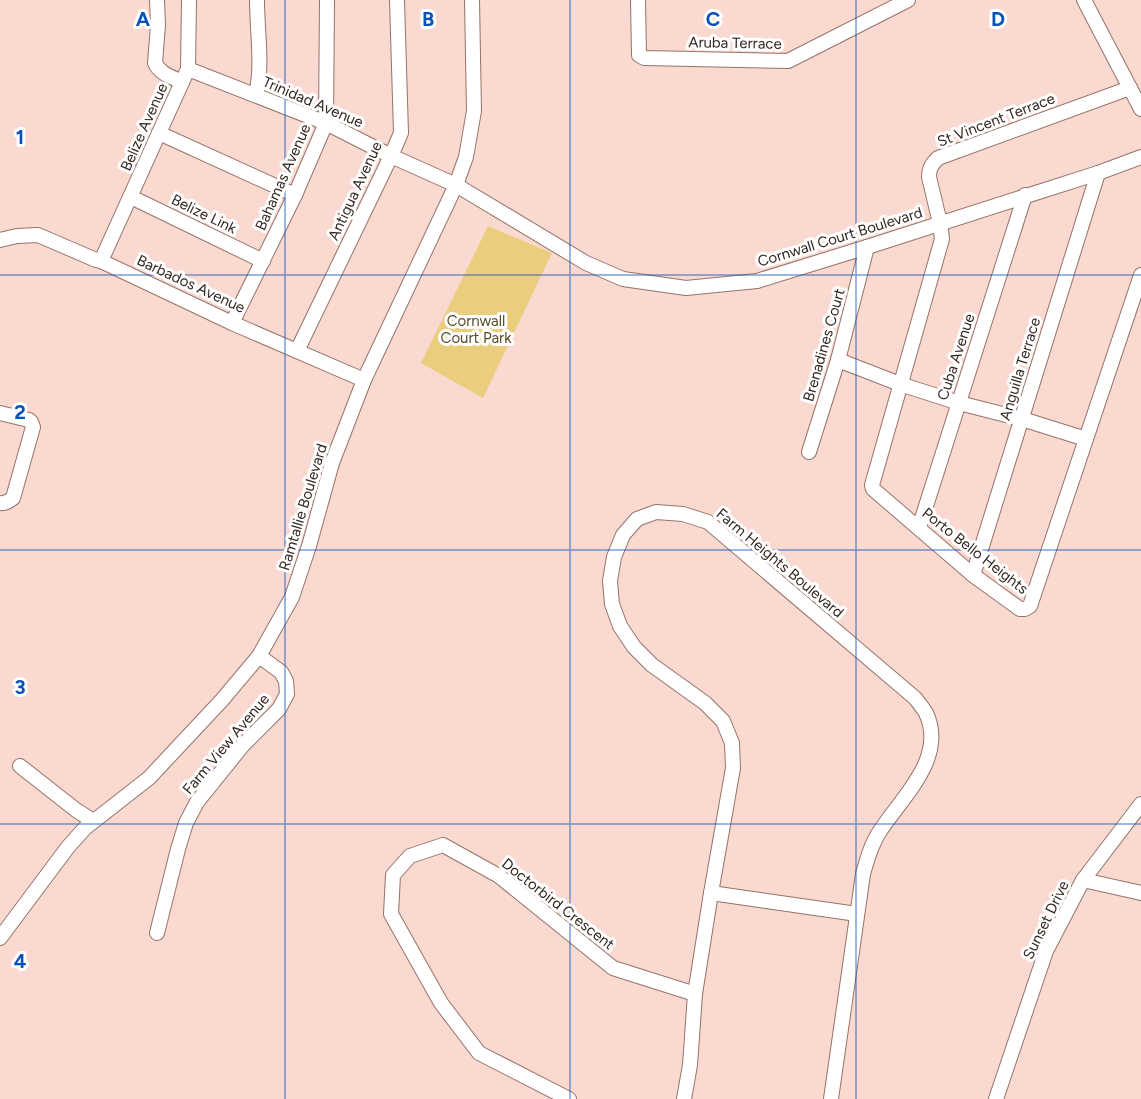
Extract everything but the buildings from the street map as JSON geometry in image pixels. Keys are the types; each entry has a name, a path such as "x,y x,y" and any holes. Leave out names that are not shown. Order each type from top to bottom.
{"street":[{"name":"Trinidad Avenue","path":"157,0 155,63 161,72 256,95 326,123 391,156 456,185"},
{"name":"Belize Avenue","path":"101,261 185,76 189,0"},
{"path":"256,95 259,84 257,0"},
{"name":"Bahamas Avenue","path":"232,323 295,195 326,123 327,0"},
{"name":"Antigua Avenue","path":"297,351 400,133 397,0"},
{"name":"Ramtallie Boulevard","path":"0,938 68,847 93,821 149,778 222,700 259,656 292,597 332,463 364,380 456,185 466,157 474,111 472,0"},
{"name":"Aruba Terrace","path":"638,0 639,55 644,58 788,61 908,0"},
{"path":"1084,0 1141,109"},
{"name":"St Vincent Terrace","path":"940,223 928,177 928,171 938,158 1130,88"},
{"path":"159,134 295,195"},
{"name":"Cornwall Court Boulevard","path":"456,185 586,263 623,279 686,288 757,281 1141,158"},
{"name":"Anguilla Terrace","path":"973,574 1098,173"},
{"name":"Cuba Avenue","path":"919,528 1024,195"},
{"name":"Belize Link","path":"131,197 263,261"},
{"name":"Porto Bello Heights","path":"940,223 942,239 872,485 873,489 973,574 1020,609 1030,606 1141,275"},
{"name":"Barbados Avenue","path":"0,240 38,235 101,261 232,323 364,380"},
{"name":"Brenadines Court","path":"809,452 838,360 867,247"},
{"path":"838,360 958,403 1022,419 1086,439"},
{"path":"0,413 28,420 33,427 13,498 8,502 0,503"},
{"name":"Farm Heights Boulevard","path":"684,1099 690,1065 695,994 733,768 732,743 723,721 705,703 652,665 634,647 620,626 612,604 610,581 614,557 623,535 637,519 656,512 683,514 708,522 915,698 926,713 931,730 931,749 926,766 878,834 863,874 831,1099"},
{"name":"Farm View Avenue","path":"157,933 186,823 197,802 243,745 279,709 287,694 286,681 281,672 259,656"},
{"path":"20,766 93,821"},
{"name":"Sunset Drive","path":"996,1099 1046,951 1083,880 1141,804"},
{"name":"Doctorbird Crescent","path":"562,1097 480,1053 441,1003 391,914 393,874 410,856 443,845 499,876 613,968 695,994"},
{"path":"1083,880 1141,893"},
{"path":"711,893 857,914"}],"green space":[{"name":"Cornwall Court Park","path":"488,226 552,253 483,398 421,363"}]}
